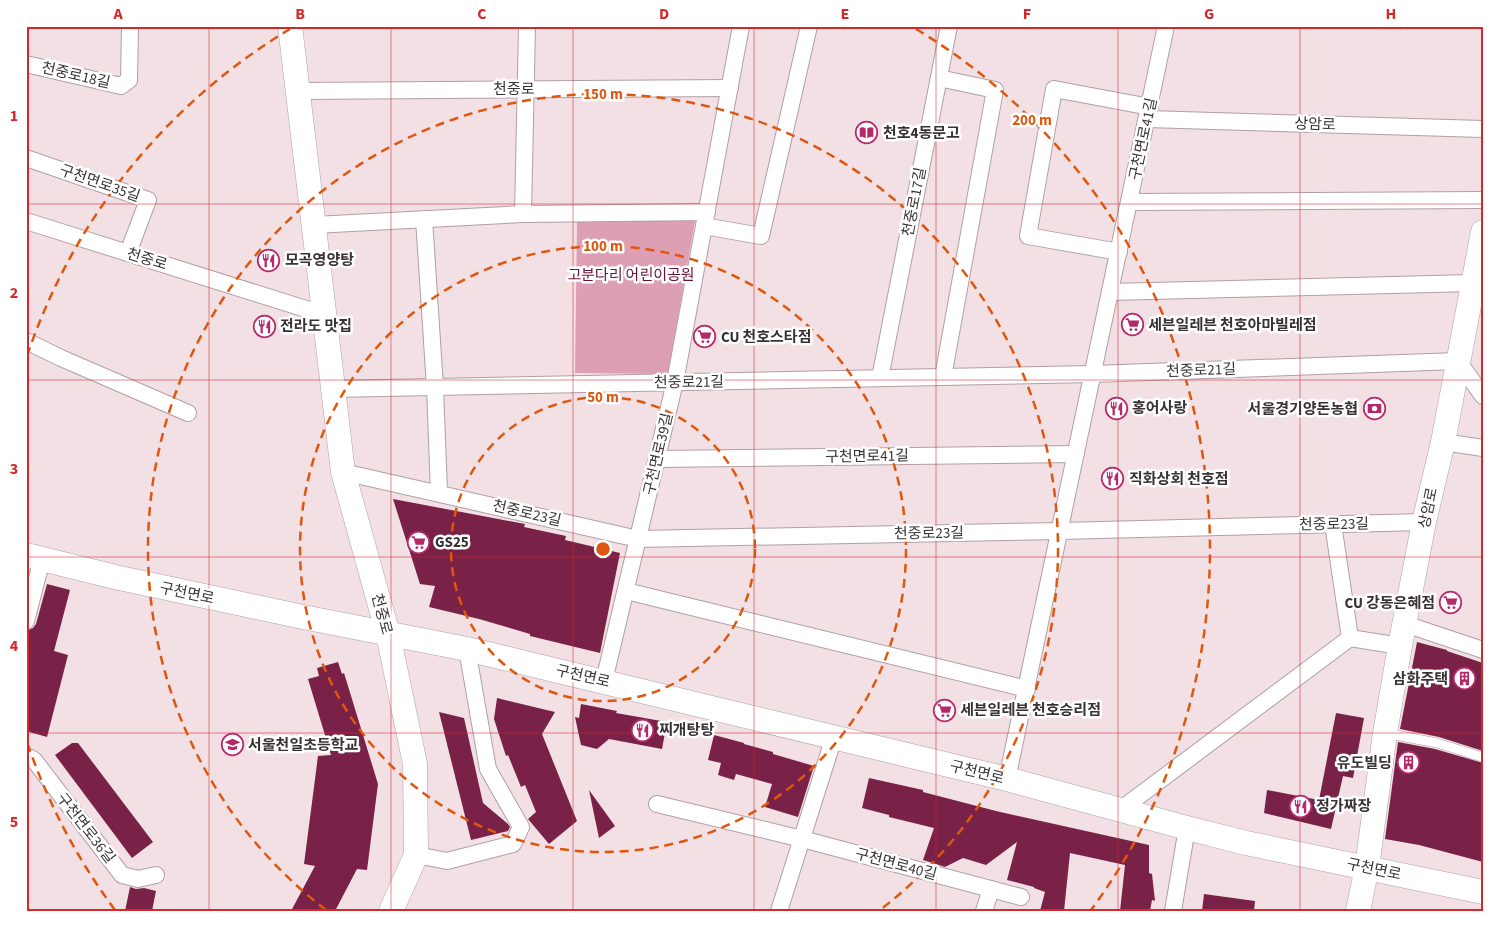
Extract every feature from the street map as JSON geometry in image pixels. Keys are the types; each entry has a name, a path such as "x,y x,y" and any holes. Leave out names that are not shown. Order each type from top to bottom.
{"main road":[{"name":"천중로","path":"290,26 343,472 388,634 415,764 416,855 391,911"},
{"name":"상암로","path":"1358,911 1402,635 1424,522 1443,442 1482,238"},
{"name":"구천면로","path":"34,557 115,577 467,649 1007,779 1246,842 1483,892"}],"street":[{"name":"천중로18길","path":"26,64 121,86 129,80 130,26"},
{"path":"523,214 527,26"},
{"name":"구천면로39길","path":"604,681 675,382 741,26"},
{"path":"314,225 523,214 706,219 761,236 809,26"},
{"name":"천중로17길","path":"880,378 949,26"},
{"name":"구천면로41길","path":"1007,779 1166,26"},
{"path":"939,78 995,90 943,377"},
{"name":"천중로","path":"298,91 730,88"},
{"name":"상암로","path":"1119,252 1028,236 1054,89 1148,113 1483,128"},
{"name":"구천면로35길","path":"26,158 148,200 128,253"},
{"path":"1129,202 1483,200"},
{"path":"424,219 435,387 439,493"},
{"name":"천중로","path":"26,222 324,315"},
{"path":"1110,292 1473,283"},
{"path":"26,341 188,413"},
{"path":"1458,361 1483,396"},
{"name":"천중로21길","path":"333,390 1093,374 1458,361"},
{"path":"1443,442 1483,448"},
{"name":"구천면로41길","path":"657,459 1076,454"},
{"name":"천중로23길","path":"343,472 638,538 1060,531 1424,522"},
{"path":"1333,524 1350,638"},
{"name":"구천면로","path":"26,621 34,557"},
{"path":"626,591 1026,689"},
{"path":"1120,810 1350,638 1402,635 1483,650"},
{"path":"416,855 448,861 512,844 521,827 488,769 467,649"},
{"path":"779,911 834,737"},
{"name":"구천면로36길","path":"26,756 34,760 122,875 138,879 156,875"},
{"name":"구천면로40길","path":"657,804 802,839 1021,897"},
{"path":"1173,911 1188,828"},
{"path":"984,911 991,889"}],"lane":[{"path":"1385,733 1437,743 1482,756"}],"green space":[{"name":"고분다리 어린이공원","path":"577,221 695,221 668,374 575,373"}],"building":[{"path":"393,499 525,524 524,527 566,536 565,540 620,553 600,653 530,636 530,634 479,619 429,607 435,586 420,584"},
{"path":"47,584 70,590 54,651 68,655 47,737 26,731 26,631 33,628 36,624"},
{"path":"1417,642 1483,663 1483,751 1439,737 1400,729"},
{"path":"338,662 342,674 344,673 378,784 367,870 357,869 335,911 291,911 315,866 304,864 318,756 331,755 308,679 319,676 317,668"},
{"path":"497,698 555,712 542,734 577,821 549,844 528,819 536,812 525,785 521,787 508,755 506,756 494,719"},
{"path":"581,704 617,711 616,713 667,722 662,749 609,739 597,749 581,745 575,717 579,718"},
{"path":"439,712 464,718 483,803 508,824 510,827 508,831 471,840"},
{"path":"1336,713 1364,718 1353,778 1343,776 1331,829 1264,813 1267,790 1319,800"},
{"path":"714,735 814,766 798,817 765,807 772,784 736,774 734,780 718,775 721,763 708,760"},
{"path":"1398,742 1435,749 1483,763 1483,862 1419,845 1385,839"},
{"path":"72,743 78,743 153,842 132,858 55,755"},
{"path":"869,778 923,790 923,792 996,811 1149,845 1149,873 1152,874 1155,901 1152,900 1150,911 1120,911 1125,865 1070,853 1064,911 1040,911 1045,892 1007,880 1017,842 986,865 963,858 945,867 923,860 934,828 862,808"},
{"path":"589,790 615,826 599,838"},
{"path":"130,887 156,891 152,911 125,911"},
{"path":"1204,894 1255,901 1254,911 1202,911"}],"place":[{"name":"천호4동문고","path":"867,133"},
{"name":"모곡영양탕","path":"269,260"},
{"name":"세븐일레븐 천호아마빌레점","path":"1132,325"},
{"name":"전라도 맛집","path":"264,326"},
{"name":"CU 천호스타점","path":"705,337"},
{"name":"홍어사랑","path":"1116,408"},
{"name":"서울경기양돈농협","path":"1374,409"},
{"name":"직화상회 천호점","path":"1113,479"},
{"name":"GS25","path":"419,542"},
{"name":"CU 강동은혜점","path":"1451,603"},
{"name":"삼화주택","path":"1464,679"},
{"name":"세븐일레븐 천호승리점","path":"944,710"},
{"name":"찌개탕탕","path":"643,730"},
{"name":"서울천일초등학교","path":"232,745"},
{"name":"유도빌딩","path":"1408,763"},
{"name":"정가짜장","path":"1300,806"}]}
